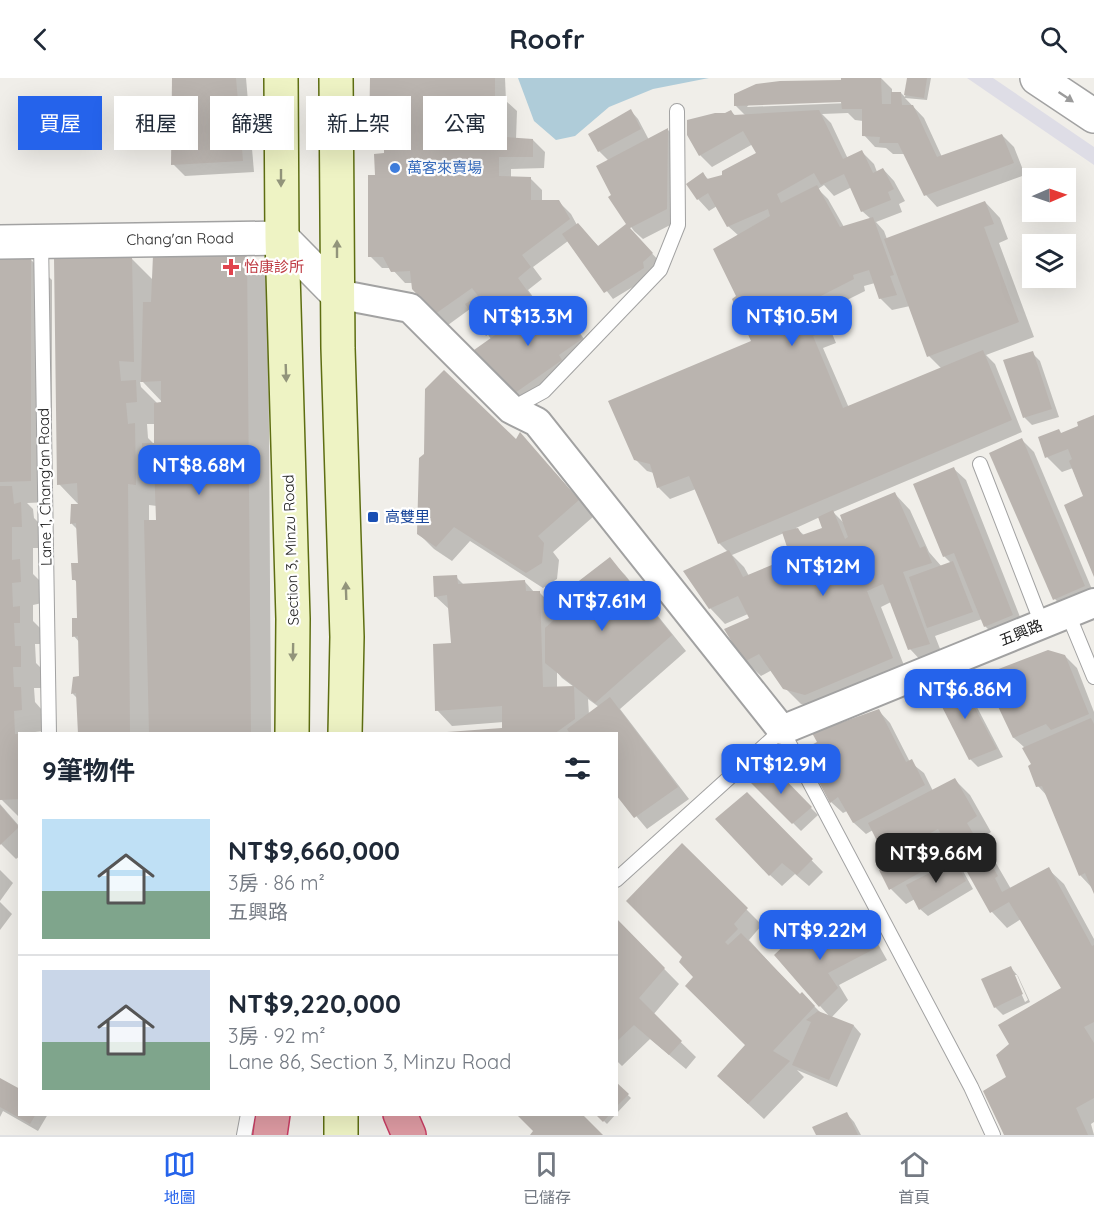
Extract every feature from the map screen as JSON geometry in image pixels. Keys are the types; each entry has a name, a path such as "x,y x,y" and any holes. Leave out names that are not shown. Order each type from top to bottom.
{"highway":[{"path":"270,1135 273,1116"},
{"path":"401,1116 409,1135"}],"main road":[{"name":"Section 3, Minzu Road","path":"281,78 282,238 294,619 292,732"},
{"path":"336,78 337,294 347,637 345,732"},
{"path":"284,1135 285,1116"},
{"path":"341,1116 341,1135"}],"street":[{"path":"1037,78 1094,116"},
{"name":"Chang'an Road","path":"0,242 282,238"},
{"path":"282,238 337,294 410,308 510,409 537,422 782,729"},
{"name":"五興路","path":"782,729 1094,603"}],"lane":[{"path":"510,409 544,391 660,270 678,225 678,111"},
{"name":"Lane 1, Chang'an Road","path":"41,241 49,732"},
{"path":"980,464 1055,619 1094,677"},
{"path":"618,878 782,729 971,1087 993,1135"},
{"path":"244,1135 248,1116"}],"shaded area":[{"path":"967,78 993,78 1094,147 1094,165"}],"water":[{"path":"518,78 709,78 653,89 609,107 575,136 556,140 534,121"}],"building":[{"path":"172,78 236,78 238,96 210,96 210,150 242,150 243,161 171,165 171,150 198,150 198,96 172,96"},
{"path":"370,78 495,78 495,96 423,96 423,150 507,150 507,137 533,139 533,157 499,157 499,176 531,177 531,200 559,200 570,219 522,255 531,267 518,278 534,300 486,336 465,304 478,296 472,288 435,314 412,289 410,271 391,272 383,257 368,257 368,175 375,175 374,154 384,153 384,150 411,150 411,96 370,96"},
{"path":"841,78 881,78 882,104 891,104 891,92 901,92 902,105 913,105 937,157 1002,134 1014,163 924,196 898,143 879,143 880,137 862,136 862,109 842,109 841,102 734,106 734,94 756,84 780,81 841,80"},
{"path":"907,78 927,78 924,98 904,95"},
{"path":"631,109 641,129 598,152 588,134"},
{"path":"731,110 734,115 819,110 843,159 862,150 873,173 883,168 894,189 888,192 891,200 861,212 844,174 821,185 814,173 777,194 781,203 817,185 840,227 873,217 894,275 890,276 897,295 879,299 869,270 853,275 854,279 813,300 826,331 813,336 843,408 983,350 1012,420 718,544 689,476 657,488 650,464 634,460 608,401 751,341 732,299 736,296 713,249 770,216 768,209 727,227 708,193 697,200 686,184 703,172 707,179 722,175 722,171 756,153 743,131 699,156 687,135 687,120"},
{"path":"668,128 667,209 630,228 653,253 643,262 644,268 604,293 562,234 578,223 598,246 626,224 608,197 611,195 596,166"},
{"path":"985,201 994,224 984,227 1019,322 927,357 884,239"},
{"path":"247,253 251,732 149,732 144,520 156,520 154,461 142,462 142,443 154,443 154,403 161,402 161,381 141,382 143,302 151,302 153,255"},
{"path":"31,257 31,481 0,482 0,258"},
{"path":"132,257 134,362 119,361 121,381 136,380 137,402 126,403 128,424 135,423 136,485 128,484 130,732 78,732 76,693 71,694 73,677 79,676 78,636 72,637 72,618 77,618 76,580 72,580 71,563 78,563 76,523 70,524 71,504 78,504 77,483 57,485 54,258"},
{"path":"550,296 582,339 559,355 562,360 515,393 497,387 474,350"},
{"path":"1033,351 1052,409 1023,418 1003,360"},
{"path":"444,370 516,439 520,432 579,500 538,536 544,543 542,563 526,573 454,527 436,547 417,534 419,458 424,454 425,389"},
{"path":"1094,415 1094,577 1064,505 1083,496 1069,461 1072,459 1068,449 1045,458 1038,437 1059,429 1061,433 1078,426 1077,422"},
{"path":"1022,438 1085,586 1053,600 989,453"},
{"path":"954,467 1013,615 984,627 954,553 943,557 913,484"},
{"path":"0,486 12,486 14,504 21,502 22,527 12,527 12,560 20,559 21,582 12,583 13,607 20,606 20,623 14,623 15,646 21,646 21,667 13,667 14,687 21,687 22,710 14,711 15,734 18,734 18,799 0,800"},
{"path":"895,492 920,548 925,546 932,563 903,572 930,644 908,650 883,584 867,591 893,658 805,695 783,689 759,654 744,662 724,629 749,618 738,596 709,609 683,571 729,550 743,577 779,562 777,550 787,547 782,532 798,528 802,535 822,528 818,517 833,510 845,539 848,537 840,515"},
{"path":"610,557 672,635 595,703 545,663 545,628 566,609 558,597"},
{"path":"953,561 973,612 927,628 909,577"},
{"path":"457,575 458,584 525,580 526,591 540,591 543,687 574,686 575,719 557,732 447,732 502,728 502,706 435,711 433,644 451,643 447,595 434,597 433,576"},
{"path":"1048,650 1065,655 1089,714 1051,730 1046,724 1013,738 983,675"},
{"path":"960,680 997,749 969,760 933,689"},
{"path":"610,697 678,787 634,818 618,798 618,732 569,732 567,729"},
{"path":"879,709 906,762 912,759 925,785 853,823 838,797 830,803 802,750 817,742 812,733"},
{"path":"1091,718 1094,724 1094,894 1085,873 1079,876 1042,786 1036,787 1028,766 1031,764 1022,748"},
{"path":"771,765 812,807 792,824 751,783"},
{"path":"955,778 977,816 967,823 998,876 995,878 1002,892 1049,867 1092,946 1094,945 1094,1022 1084,1027 1094,1043 1094,1098 1076,1108 1088,1135 1004,1135 983,1091 1006,1077 996,1055 1009,1044 998,1025 1061,988 1009,902 990,913 948,838 943,840 951,855 889,890 879,870 941,834 938,829 885,857 868,823"},
{"path":"747,792 813,859 797,875 782,863 769,876 715,819"},
{"path":"0,805 18,828 0,845"},
{"path":"682,843 748,908 734,924 738,929 725,942 728,945 741,933 800,994 802,992 815,1006 773,1051 790,1061 748,1104 717,1076 745,1045 685,986 693,977 679,962 682,957 626,901"},
{"path":"955,860 966,881 919,910 906,885"},
{"path":"618,920 665,968 639,998 682,1041 669,1055 634,1025 618,1040"},
{"path":"806,925 819,951 867,930 876,948 828,973 838,988 819,1007 774,955"},
{"path":"1011,966 1023,994 994,1008 981,979"},
{"path":"818,1011 854,1025 829,1080 792,1065 811,1022 806,1020"},
{"path":"0,1078 18,1088 18,1116 35,1116 30,1124 0,1107"},
{"path":"618,1084 629,1094 618,1105"},
{"path":"847,1112 858,1135 816,1135 812,1127"},
{"path":"518,1116 584,1116 603,1135 530,1135 533,1131"},
{"path":"597,1116 608,1116 603,1122"}],"place":[{"name":"萬客來賣場","path":"395,168"},
{"name":"怡康診所","path":"231,267"},
{"name":"高雙里","path":"373,517"}]}
